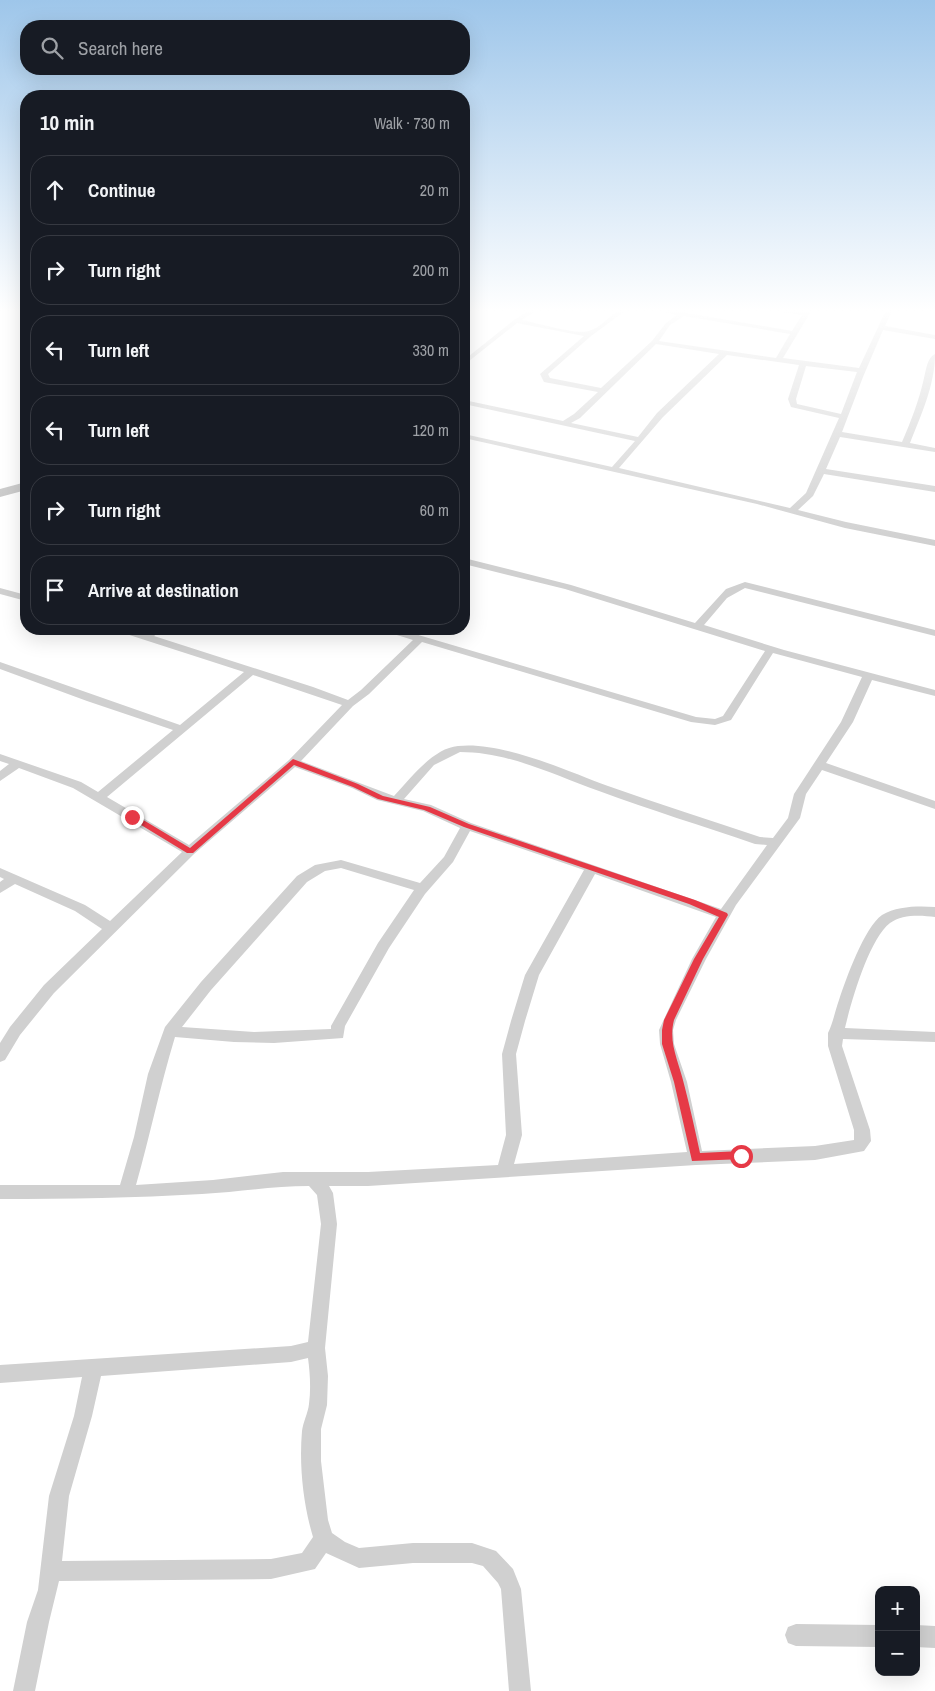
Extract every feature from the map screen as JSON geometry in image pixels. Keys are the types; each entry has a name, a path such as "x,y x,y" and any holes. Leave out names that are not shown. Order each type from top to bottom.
{"main road":[{"path":"0,493 20,488"}],"street":[{"path":"578,387 603,391"},
{"path":"565,424 607,387"},
{"path":"613,470 660,415 691,387"},
{"path":"796,387 792,399 794,405 844,417"},
{"path":"792,511 810,494 838,434 856,387"},
{"path":"905,445 926,387"},
{"path":"925,393 935,394"},
{"path":"470,403 640,440"},
{"path":"838,434 935,450"},
{"path":"470,437 792,511 845,526 935,544"},
{"path":"820,472 860,476 935,489"},
{"path":"918,541 935,539"},
{"path":"470,562 568,587 771,649 935,693"},
{"path":"697,626 708,618 724,594 733,588 745,585 935,633"},
{"path":"1,591 20,596"},
{"path":"139,635 309,689 349,704"},
{"path":"145,637 148,635"},
{"path":"409,635 695,720 712,722 722,721 727,718 771,649"},
{"path":"0,1056 15,1030 49,989 190,852 293,762 349,704 365,692 419,638"},
{"path":"0,665 90,699 181,729"},
{"path":"100,798 251,671"},
{"path":"696,1158 679,1082 667,1044 666,1030 669,1020 699,959 731,903 794,818 800,794 847,722 868,676"},
{"path":"396,801 430,763 458,749 477,749 518,757 605,789 759,841 776,842"},
{"path":"0,757 77,785 190,852"},
{"path":"293,762 356,785 381,798 427,808 467,826 692,902 724,915"},
{"path":"0,777 17,764"},
{"path":"818,765 935,805"},
{"path":"170,1031 226,1037 293,1039 338,1034 338,1026 383,946 423,888 449,860 467,826"},
{"path":"126,1192 142,1137 156,1074 170,1031 186,1008 302,879 317,868 329,864 341,864 423,888"},
{"path":"504,1171 514,1135 509,1054 518,1021 532,975 592,868"},
{"path":"0,872 80,908 111,928"},
{"path":"0,889 14,878"},
{"path":"0,1192 126,1192 213,1187 283,1179 368,1179 696,1158 815,1153 858,1146 863,1141 862,1130 835,1046 835,1034 841,1013 870,940 885,920 904,912 935,912"},
{"path":"835,1034 935,1037"},
{"path":"312,1179 325,1193 329,1224 316,1348 319,1376 318,1405 312,1429 312,1461 318,1520 324,1540 338,1550 359,1558 412,1553 472,1552 489,1558 506,1576 511,1589 514,1649 520,1691"},
{"path":"0,1374 291,1354 316,1348"},
{"path":"24,1691 38,1622 48,1590 59,1496 83,1416 93,1368"},
{"path":"50,1571 271,1569 308,1562 324,1540"},
{"path":"796,1635 875,1636"},
{"path":"920,1636 935,1637"}],"route":[{"path":"132,817 190,852 293,762 356,785 381,798 427,808 467,826 692,902 724,915 699,959 666,1030 667,1044 679,1082 696,1158 741,1156"}]}
